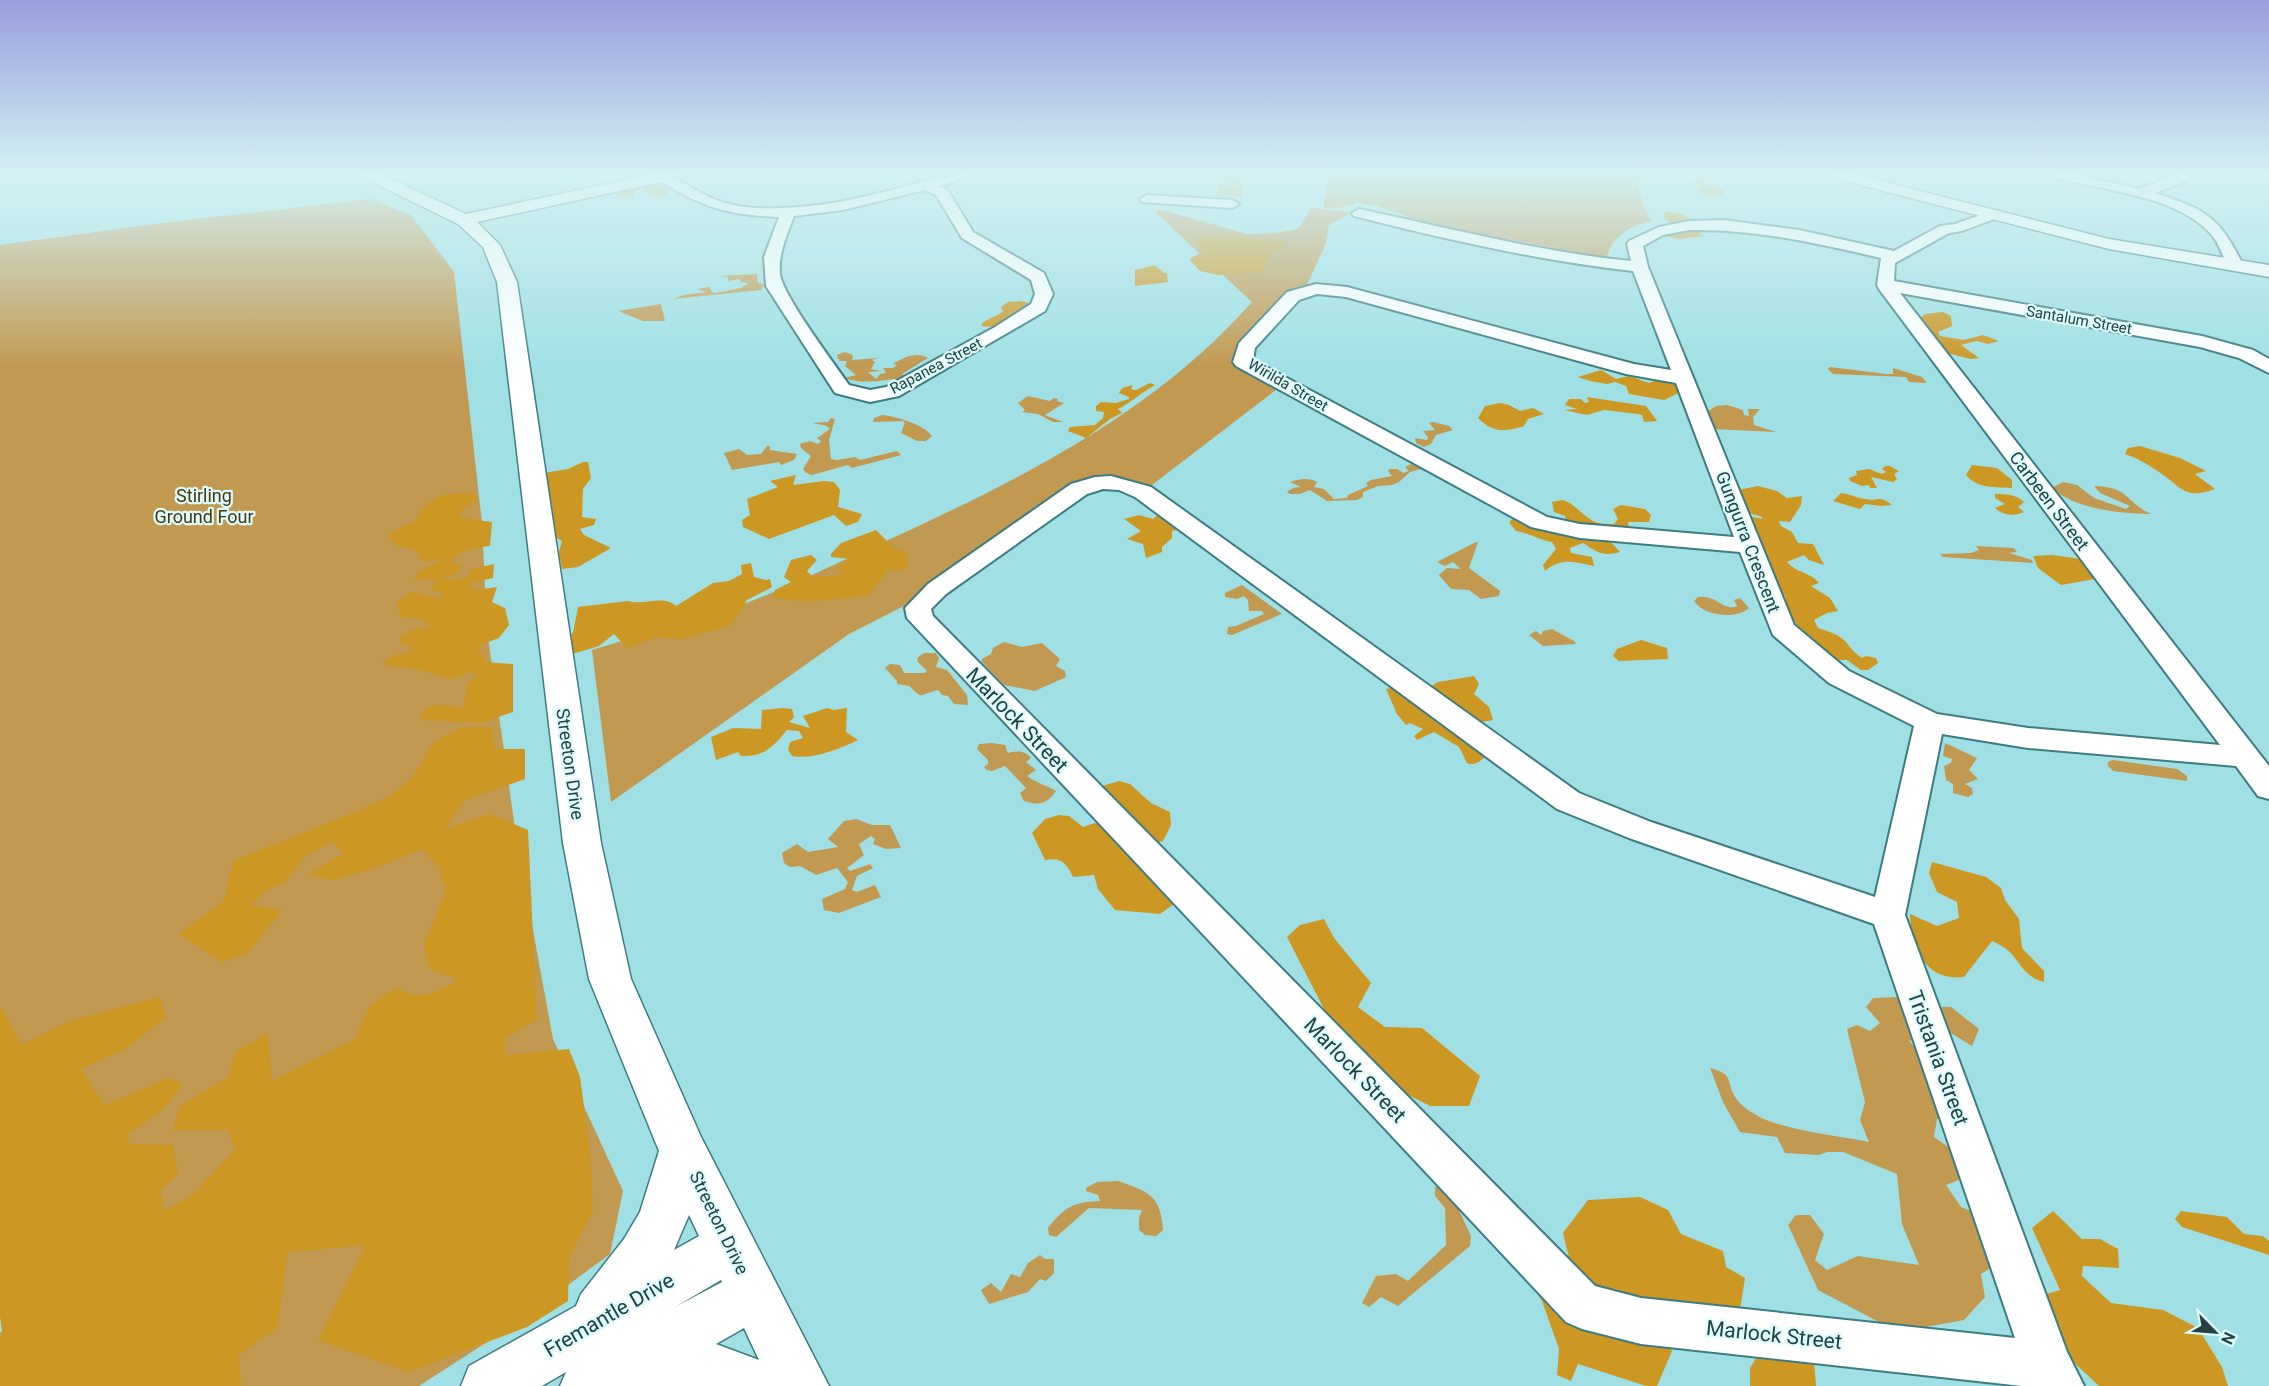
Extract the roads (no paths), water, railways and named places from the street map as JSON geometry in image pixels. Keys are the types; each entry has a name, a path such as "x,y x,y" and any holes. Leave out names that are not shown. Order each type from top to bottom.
{"main road":[{"name":"Streeton Drive","path":"485,240 491,245 507,282 561,700 582,843 610,979 683,1151 801,1386"},
{"path":"2092,240 2236,267 2269,271"},
{"path":"592,1324 642,1257 662,1222 683,1151"},
{"name":"Fremantle Drive","path":"489,1386 592,1324 731,1246"},
{"path":"600,1380 754,1293"},
{"path":"600,1380 702,1367 754,1386"}],"street":[{"name":"Rapanea Street","path":"777,240 769,269 774,286 842,389 870,396 892,392 1001,332 1039,308 1044,294 1038,277 975,240"},
{"path":"1480,240 1602,263 1640,267"},
{"name":"Gungurra Crescent","path":"1640,240 1635,244 1640,267 1782,629 1839,677 1930,722 2028,738 2245,757"},
{"name":"Gungurra Crescent","path":"1817,240 1896,256"},
{"path":"1885,285 1887,261 1926,240"},
{"path":"2222,240 2236,267"},
{"name":"Santalum Street","path":"1885,285 2202,342 2246,354 2269,367"},
{"name":"Carbeen Street","path":"1885,285 2269,789"},
{"name":"Wirilda Street","path":"1683,378 1633,370 1347,292 1316,289 1293,296 1245,347 1243,362 1539,522 1580,531 1750,546"},
{"name":"Marlock Street","path":"1888,915 1640,830 1568,801 1143,492 1124,483 1100,483 1079,489 937,589 918,608 920,618 950,650 1582,1306 1641,1321 2054,1376"},
{"path":"1888,915 1930,722"},
{"name":"Tristania Street","path":"1888,915 2054,1376"}],"park label":[{"name":"Stirling Ground Four","path":"204,506"}]}
